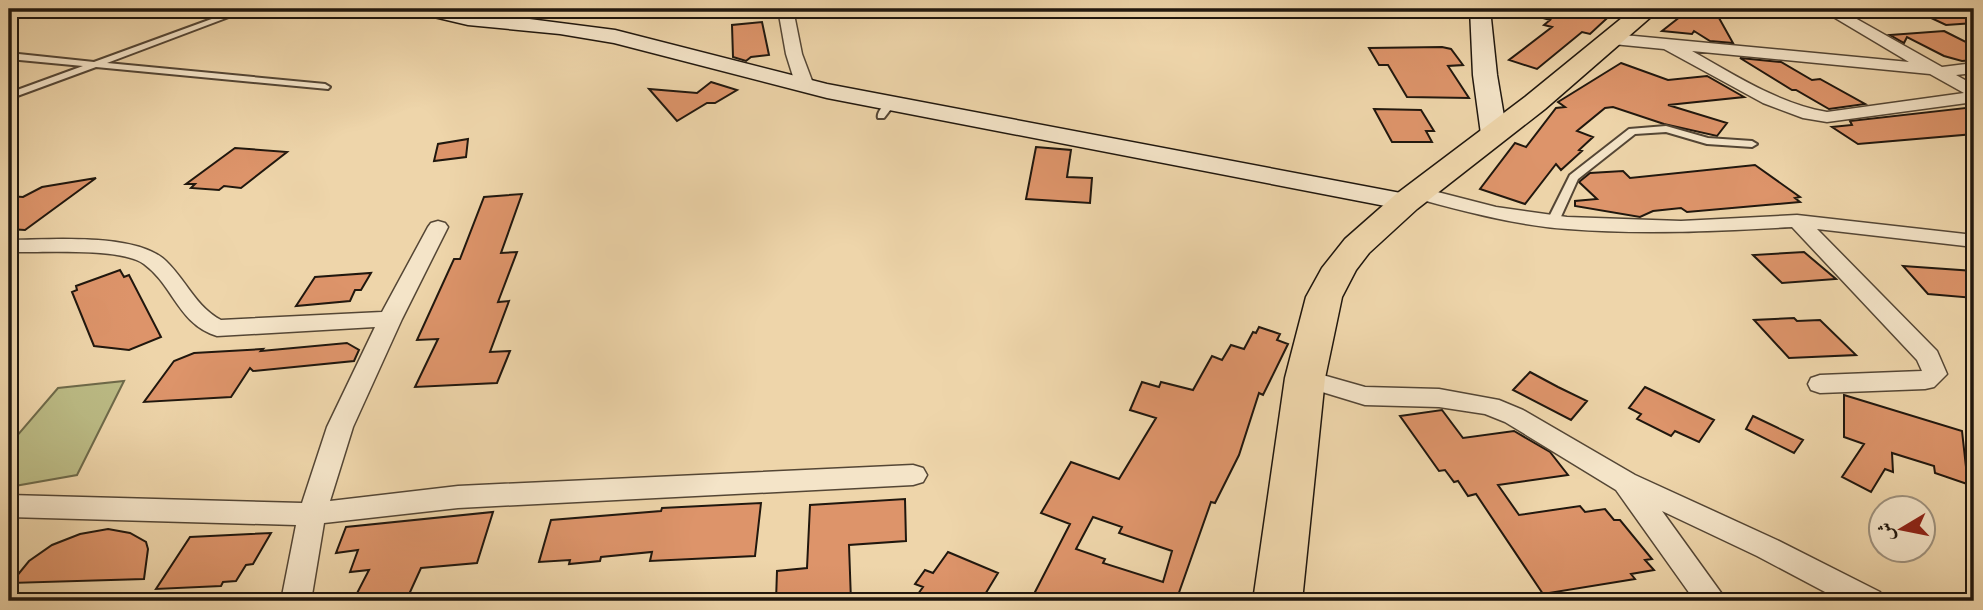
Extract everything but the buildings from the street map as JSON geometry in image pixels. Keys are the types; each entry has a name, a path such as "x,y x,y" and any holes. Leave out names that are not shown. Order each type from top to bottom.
{"main road":[{"path":"1277,601 1305,379 1324,297 1340,268 1357,246 1412,197 1648,9"}],"street":[{"path":"424,9 478,20 560,28 615,37 886,109 1496,213 1553,221 1647,227 1797,220 1974,241"},
{"path":"785,9 794,54 805,86"},
{"path":"1480,9 1485,75 1494,134"},
{"path":"1828,9 1974,92"},
{"path":"1613,39 1936,71 1974,68"},
{"path":"1669,45 1780,103 1813,116 1827,117 1974,97"},
{"path":"1797,220 1928,357 1935,374 1925,381 1819,384"},
{"path":"296,601 312,514 340,427 390,319 438,227"},
{"path":"9,246 105,249 140,254 157,265 204,323 217,328 390,319"},
{"path":"1305,379 1365,396 1439,398 1490,405 1514,416 1625,482 1767,548 1870,601"},
{"path":"9,506 312,514 458,497 913,475"},
{"path":"1625,482 1713,601"}],"lane":[{"path":"9,96 246,9"},
{"path":"9,56 325,87"},
{"path":"1553,221 1574,177 1632,131 1666,129 1707,141 1752,144"}],"green space":[{"path":"124,381 77,475 9,487 9,445 58,388"}]}
